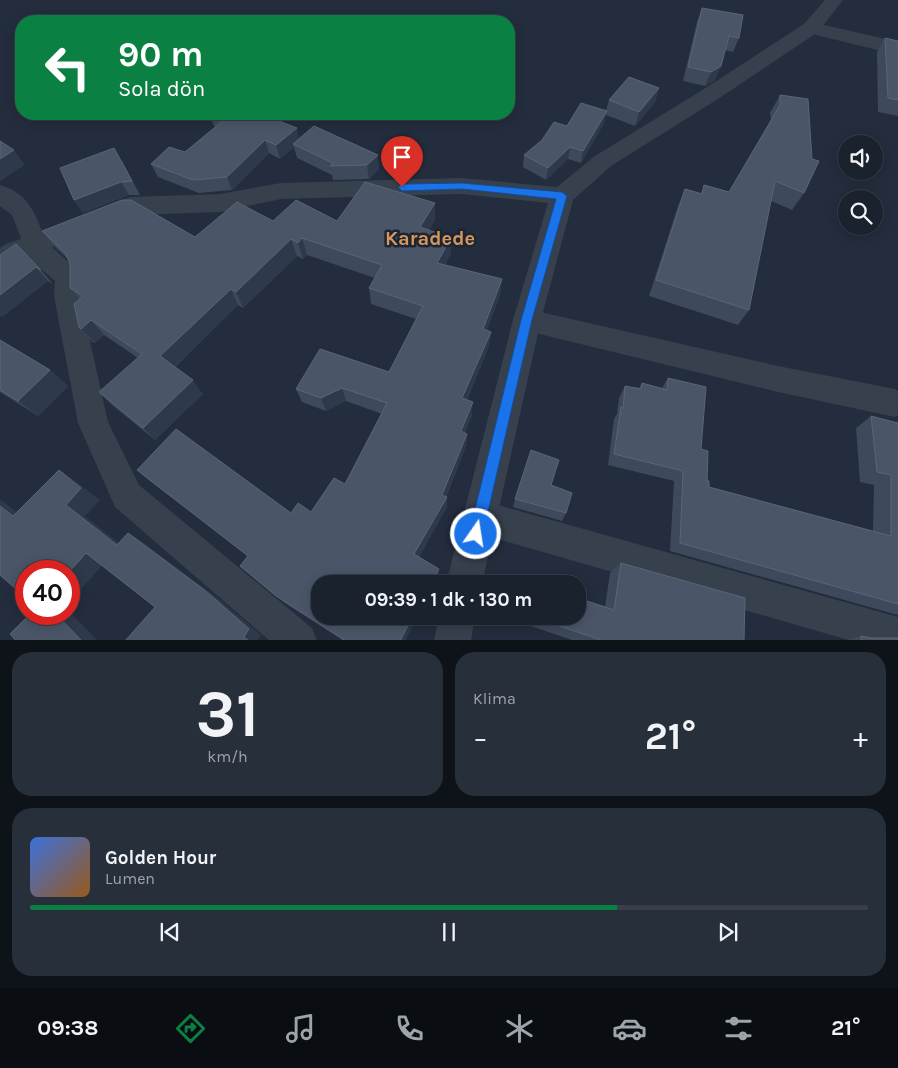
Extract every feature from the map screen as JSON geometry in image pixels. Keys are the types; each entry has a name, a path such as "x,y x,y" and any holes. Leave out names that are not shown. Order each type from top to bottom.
{"street":[{"path":"466,575 527,320 562,196 603,161 711,94 811,28 834,0"},
{"path":"811,28 888,45 898,49"},
{"path":"0,262 15,251 130,206 220,203 281,191 462,186 562,196"},
{"path":"0,193 22,210 35,244 41,254 68,277 67,296 93,423 128,496 299,640"},
{"path":"527,320 778,378 895,402"},
{"path":"480,517 898,636"},
{"path":"452,640 455,625"}],"building":[{"path":"702,8 743,15 739,38 729,36 721,66 711,72 688,67"},
{"path":"885,38 898,41 898,100 888,98"},
{"path":"629,77 659,88 639,112 609,100"},
{"path":"780,95 808,99 812,159 819,161 804,193 775,181 749,310 656,280 685,189 702,194 704,185 729,192 780,105"},
{"path":"581,103 607,111 583,151 570,147 548,168 524,155 542,140 554,122 567,126"},
{"path":"224,120 276,120 297,128 276,145 265,140 227,177 193,180 151,164 169,147 185,152"},
{"path":"314,126 378,155 367,165 330,166 333,163 293,144"},
{"path":"0,141 14,150 0,159"},
{"path":"114,148 132,181 121,182 74,200 60,168"},
{"path":"365,182 435,203 420,227 451,238 437,263 502,279 483,329 491,332 462,398 473,402 461,431 467,434 442,495 447,497 414,554 439,569 436,575 311,575 311,618 276,596 240,566 248,556 137,470 176,429 291,513 298,503 311,512 334,478 345,484 387,403 342,388 321,398 296,389 320,349 389,372 423,306 369,288 382,265 302,238 298,243 291,239 236,292 231,289 160,356 193,380 143,428 99,392 142,354 91,320 81,329 79,327 74,304 83,296 70,288 70,264 66,254 42,231 122,200 131,200 195,237 237,202 273,221 296,200 337,221"},
{"path":"16,244 41,270 36,267 0,295 0,255"},
{"path":"0,340 50,370 18,401 0,390"},
{"path":"668,378 706,387 701,449 708,451 707,481 709,481 709,487 891,536 891,475 877,472 871,416 898,423 898,604 680,543 683,471 614,454 621,407 623,408 625,386 641,389 642,383 667,390"},
{"path":"531,450 559,460 551,485 572,493 566,513 515,499"},
{"path":"59,470 81,488 66,505 117,545 128,533 207,592 249,629 244,637 248,640 126,640 155,607 86,553 80,560 15,560 15,588 0,575 0,506 13,516"},
{"path":"621,563 745,598 744,640 601,640 557,625 586,625 586,601 614,610"},
{"path":"19,625 67,625 81,640 15,640 10,634"},
{"path":"321,625 408,625 401,640 344,640"},
{"path":"861,636 898,638 898,640 861,640"}],"district":[{"name":"Karadede","path":"430,238"}],"route":[{"path":"402,187 462,186 562,196 527,320 476,534"}]}
